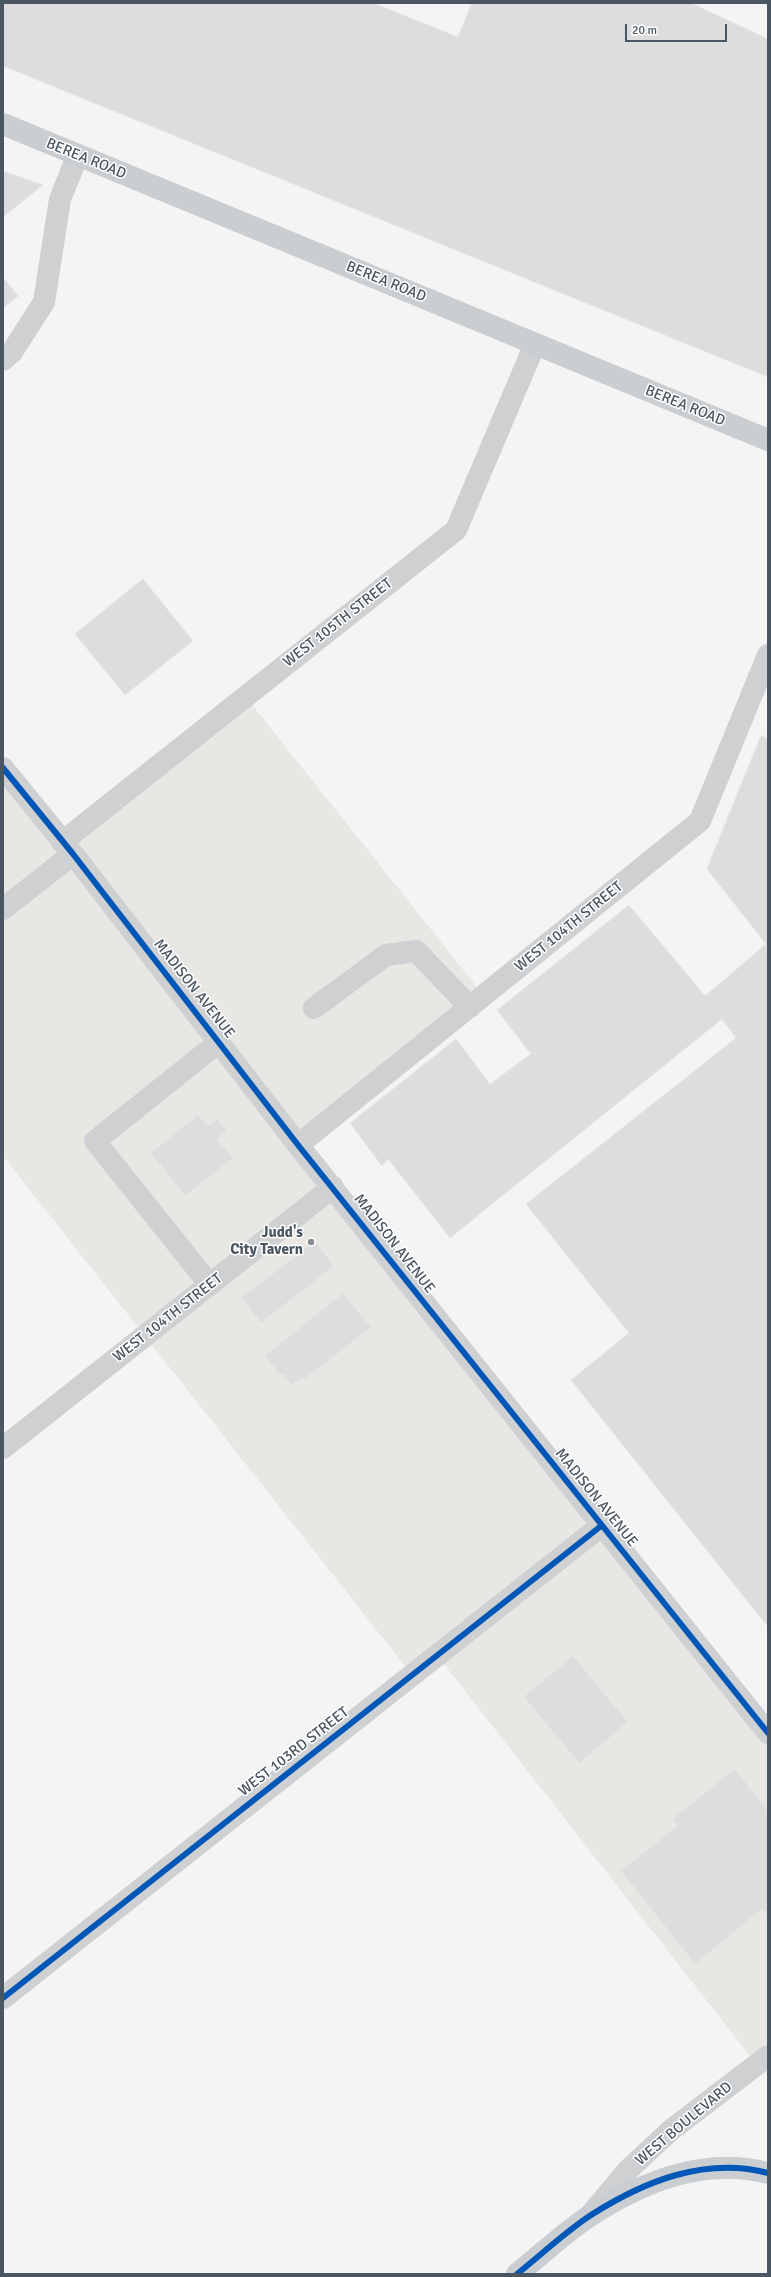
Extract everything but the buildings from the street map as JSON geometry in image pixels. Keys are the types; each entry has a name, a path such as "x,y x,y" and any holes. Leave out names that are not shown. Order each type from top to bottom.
{"main road":[{"name":"BEREA ROAD","path":"3,124 768,440"},
{"name":"WEST BOULEVARD","path":"517,2274 590,2216 639,2189 664,2178 697,2170 725,2166 768,2173"}],"street":[{"path":"3,360 12,352 44,302 60,199 78,155"},
{"name":"WEST 105TH STREET","path":"3,908 67,848 456,530 535,344"},
{"name":"WEST 104TH STREET","path":"298,1145 700,821 768,655"},
{"name":"MADISON AVENUE","path":"3,768 219,1042 298,1145 333,1187 601,1526 768,1733"},
{"path":"314,1008 386,955 416,951 470,1007"},
{"path":"210,1285 95,1141 219,1042"},
{"name":"WEST 104TH STREET","path":"3,1448 333,1187"},
{"name":"WEST 103RD STREET","path":"3,1998 601,1526"},
{"name":"WEST BOULEVARD","path":"590,2216 628,2170 671,2130 768,2056"}],"shaded area":[{"path":"246,697 484,996 299,1145 768,1734 768,2056 757,2065 437,1655 412,1675 3,1156 3,768 62,842"}],"cycle path":[{"path":"3,768 73,854 298,1145 768,1733"},
{"path":"3,1998 601,1526"},
{"path":"517,2274 562,2236 591,2215 632,2192 653,2183 675,2175 698,2170 721,2168 744,2169 768,2173"}],"place":[{"name":"Judd's City Tavern","path":"311,1242"}]}
